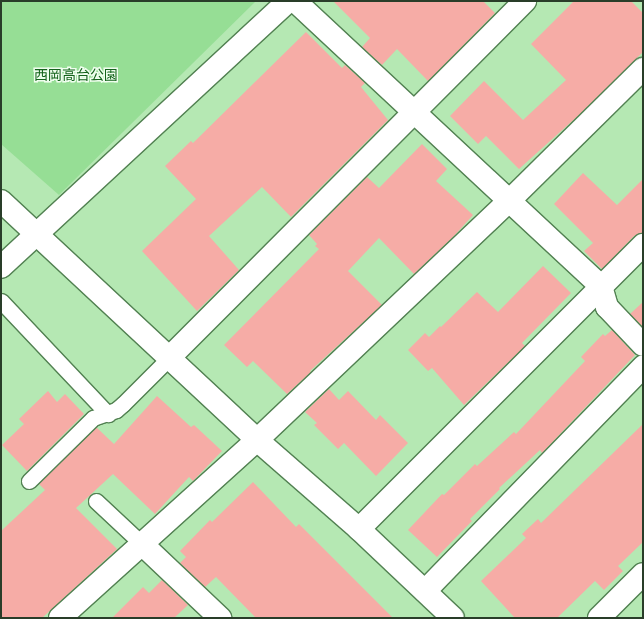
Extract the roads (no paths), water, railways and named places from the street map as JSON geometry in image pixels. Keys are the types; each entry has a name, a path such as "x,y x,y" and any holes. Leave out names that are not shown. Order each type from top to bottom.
{"street":[{"path":"1,267 288,1"},
{"path":"295,1 601,286 607,307 643,345"},
{"path":"170,357 524,1"},
{"path":"60,618 257,440 509,201 643,69"},
{"path":"1,201 170,357 257,440 359,529 453,618"},
{"path":"359,529 643,245"},
{"path":"425,591 643,367"},
{"path":"142,544 220,618"},
{"path":"599,618 643,574"}],"lane":[{"path":"1,302 108,414"},
{"path":"29,481 93,418 108,414 124,404 170,357"},
{"path":"96,501 142,544"}],"park label":[{"name":"西岡高台公園","path":"76,75"}]}
